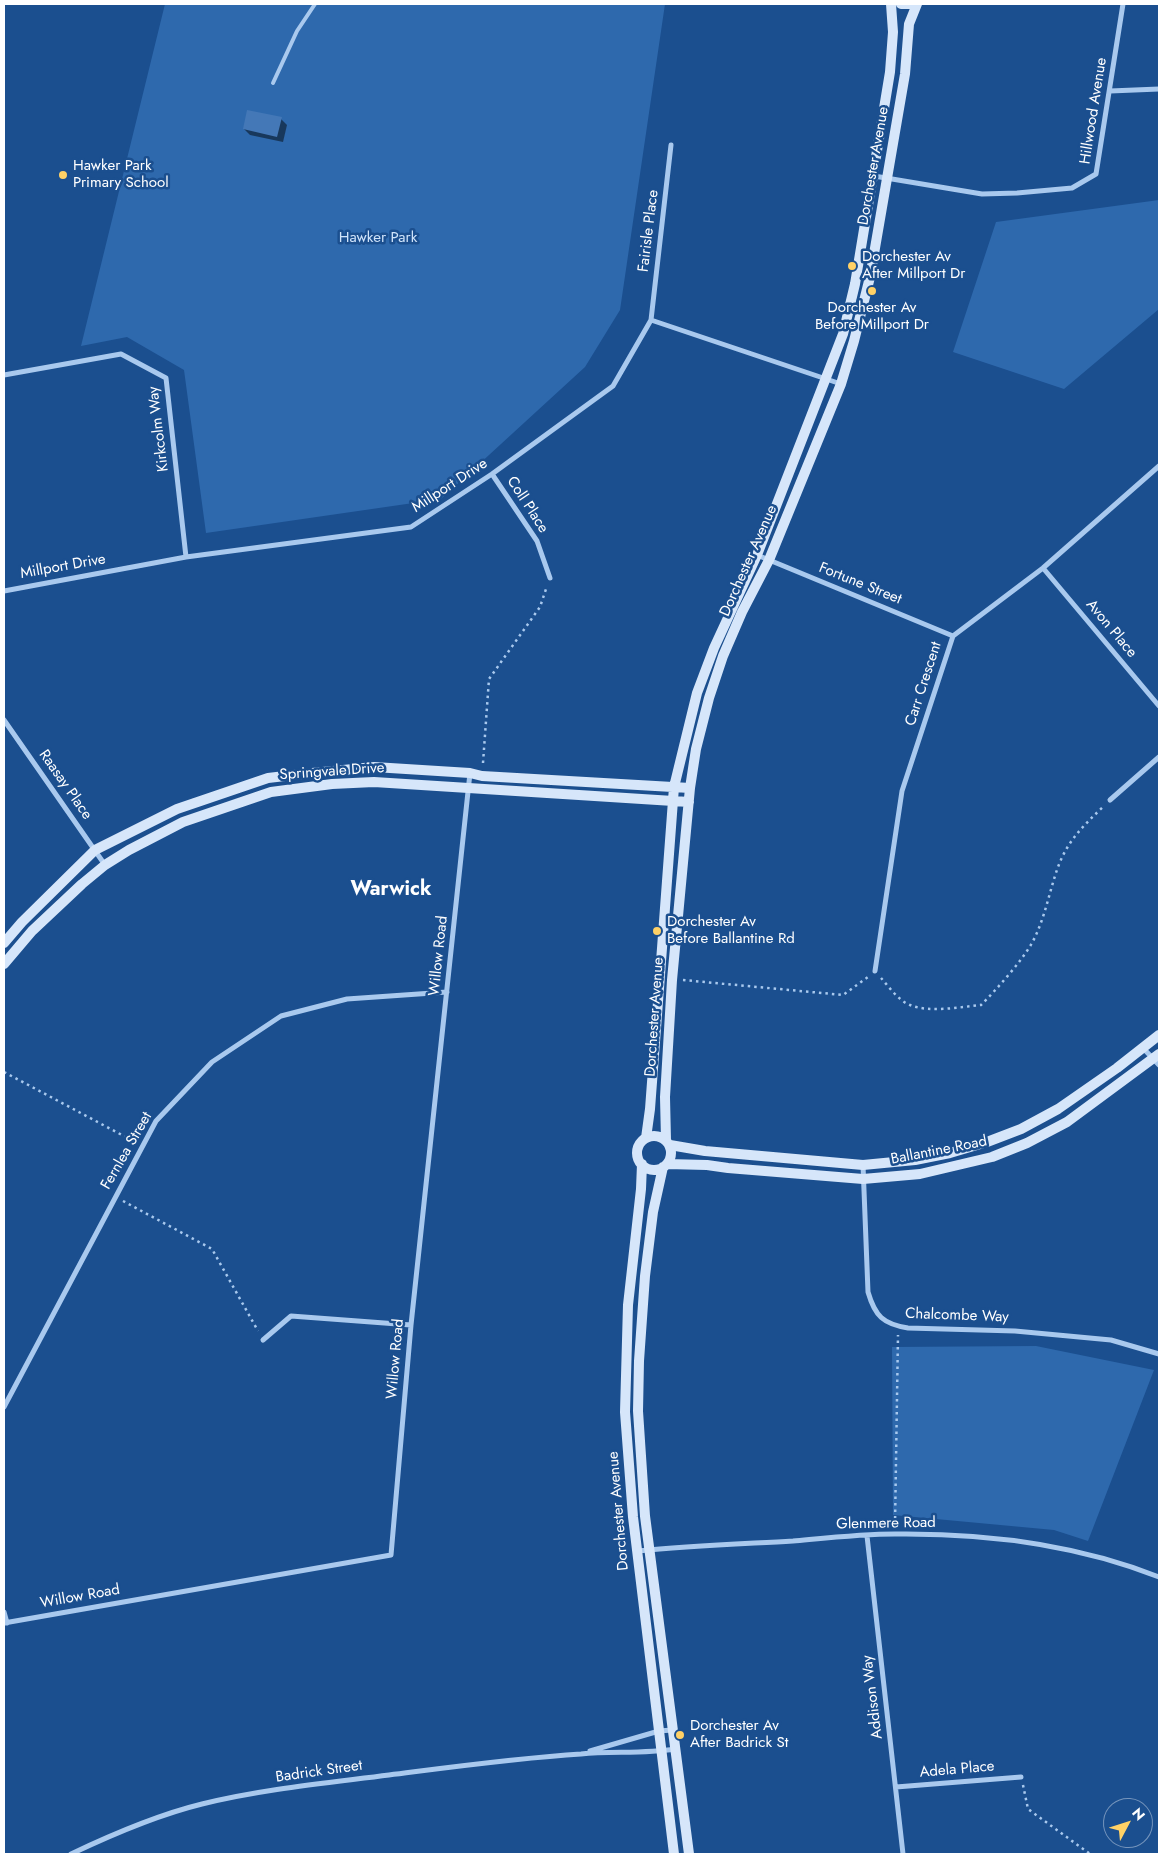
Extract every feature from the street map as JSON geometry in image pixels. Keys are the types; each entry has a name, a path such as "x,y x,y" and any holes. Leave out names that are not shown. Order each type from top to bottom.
{"main road":[{"name":"Dorchester Avenue","path":"674,1854 638,1550 632,1517 625,1412 628,1304 641,1189 642,1164 638,1153 642,1142 646,1138 650,1109 674,787 697,693 714,648 757,555 842,334 855,284 893,55 891,4"},
{"path":"901,4 912,4"},
{"name":"Dorchester Avenue","path":"689,1854 651,1550 645,1516 638,1411 639,1361 646,1267 653,1212 665,1166 671,1152 668,1143 665,1097 672,980 690,788 696,749 709,698 723,656 742,612 769,560 840,384 862,312 870,278 905,74 909,24 917,4"},
{"name":"Springvale Drive","path":"4,943 22,922 95,850 177,809 268,778 331,770 374,768 690,788"},
{"name":"Springvale Drive","path":"4,964 32,931 105,865 129,850 183,822 272,792 374,782 689,802"},
{"name":"Ballantine Road","path":"668,1143 705,1151 863,1165 914,1160 950,1153 1021,1129 1058,1109 1159,1035"},
{"name":"Ballantine Road","path":"665,1166 707,1164 728,1168 863,1179 920,1174 992,1157 1028,1143 1066,1122 1157,1059"},
{"path":"646,1138 656,1136 668,1143"},
{"path":"642,1164 654,1170 665,1166"}],"street":[{"name":"Hillwood Avenue","path":"874,176 982,194 1072,188 1096,174 1123,4"},
{"path":"1110,91 1159,89"},
{"name":"Fairisle Place","path":"651,320 671,145"},
{"path":"651,320 840,384"},
{"name":"Millport Drive","path":"4,591 186,557 411,527 492,474 613,386 651,320"},
{"name":"Kirkcolm Way","path":"4,375 121,354 166,378 186,557"},
{"name":"Carr Crescent","path":"875,971 902,791 953,636 1043,568 1159,466"},
{"name":"Coll Place","path":"492,474 537,541 550,578"},
{"name":"Fortune Street","path":"757,555 953,636"},
{"name":"Avon Place","path":"1043,568 1159,706"},
{"name":"Raasay Place","path":"4,720 105,865"},
{"path":"1110,800 1159,757"},
{"name":"Willow Road","path":"5,1623 391,1555 411,1325 470,773"},
{"name":"Fernlea Street","path":"4,1406 156,1121 212,1062 281,1016 347,1000 447,992"},
{"path":"1143,1048 1157,1059"},
{"name":"Chalcombe Way","path":"863,1165 868,1292 872,1308 886,1321 908,1328 1015,1331 1110,1340 1159,1354"},
{"path":"263,1340 291,1316 411,1325"},
{"name":"Glenmere Road","path":"638,1550 894,1534 1016,1540 1094,1556 1159,1577"},
{"name":"Addison Way","path":"867,1536 903,1854"},
{"path":"4,1612 5,1623"},
{"name":"Badrick Street","path":"580,1754 659,1731 672,1730"},
{"name":"Badrick Street","path":"71,1854 139,1825 201,1804 312,1785 457,1767 580,1754 661,1752 675,1749"},
{"name":"Adela Place","path":"896,1787 1021,1777"}],"lane":[{"path":"273,82 297,31 315,4"}],"path":[{"path":"482,776 489,679 540,607 550,578"},
{"path":"672,980 698,980 843,995 875,971 896,994 910,1005 938,1010 981,1005 996,990 1032,943 1045,912 1058,866 1077,831 1110,800"},
{"path":"4,1072 142,1146"},
{"path":"115,1197 212,1249 263,1340"},
{"path":"894,1534 897,1326"},
{"path":"1021,1777 1028,1810 1090,1854"}],"green space":[{"name":"Hawker Park","path":"165,4 665,4 620,310 585,367 441,499 206,533 184,370 127,337 81,346"},
{"path":"1159,200 1159,309 1064,389 953,352 996,222"},
{"path":"1036,1346 1154,1370 1088,1541 1054,1530 893,1515 892,1347"}],"building":[{"path":"247,110 282,117 277,137 243,129"}],"place":[{"name":"Hawker Park Primary School","path":"63,175"},
{"name":"Dorchester Av After Millport Dr","path":"852,266"},
{"name":"Dorchester Av Before Millport Dr","path":"872,291"},
{"name":"Dorchester Av Before Ballantine Rd","path":"657,931"},
{"name":"Dorchester Av After Badrick St","path":"680,1735"}],"district":[{"name":"Warwick","path":"391,890"}]}
